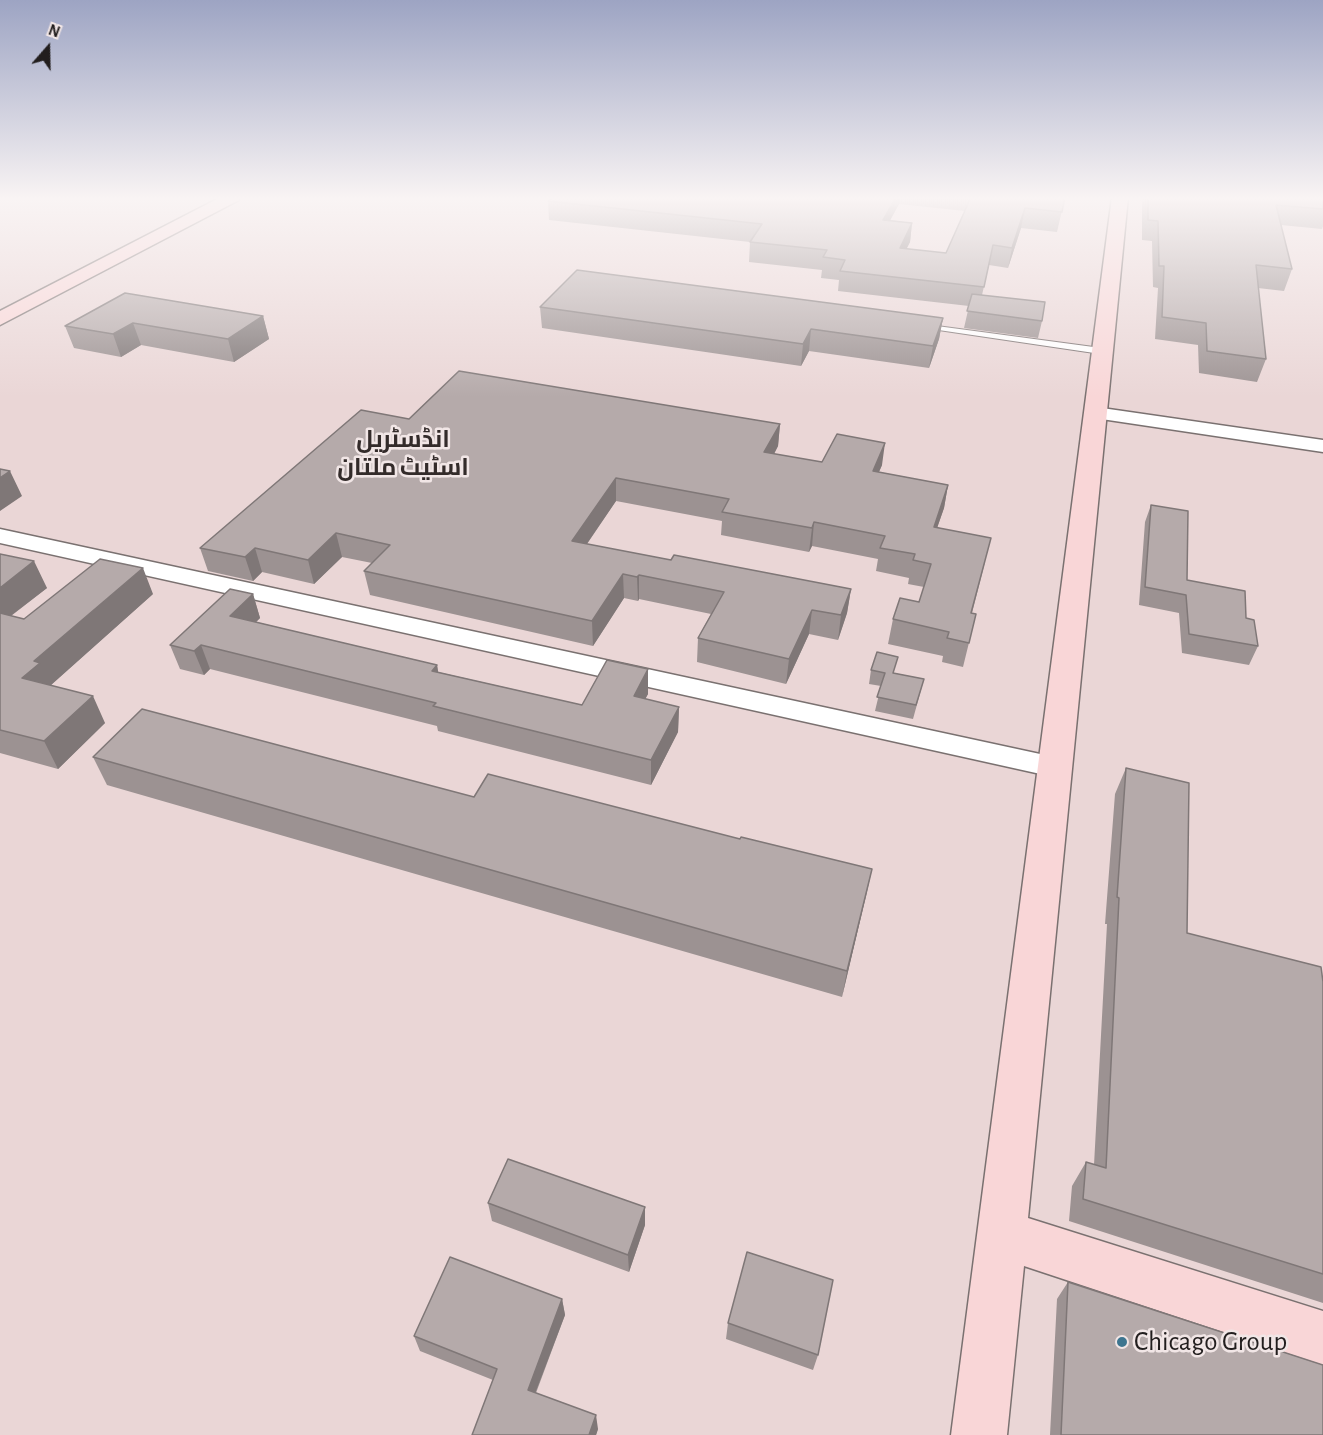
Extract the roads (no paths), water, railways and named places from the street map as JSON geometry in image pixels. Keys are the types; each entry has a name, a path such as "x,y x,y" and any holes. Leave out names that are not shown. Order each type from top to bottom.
{"street":[{"path":"0,319 105,264"},
{"path":"980,1435 1112,264"},
{"path":"1095,413 1323,446"},
{"path":"0,536 1054,767"},
{"path":"1002,1234 1323,1338"}],"lane":[{"path":"916,325 1101,351"}],"place":[{"name":"Chicago Group","path":"1122,1342"}],"district":[{"name":"انڈسٹریل اسٹیٹ ملتان","path":"403,454"}]}
